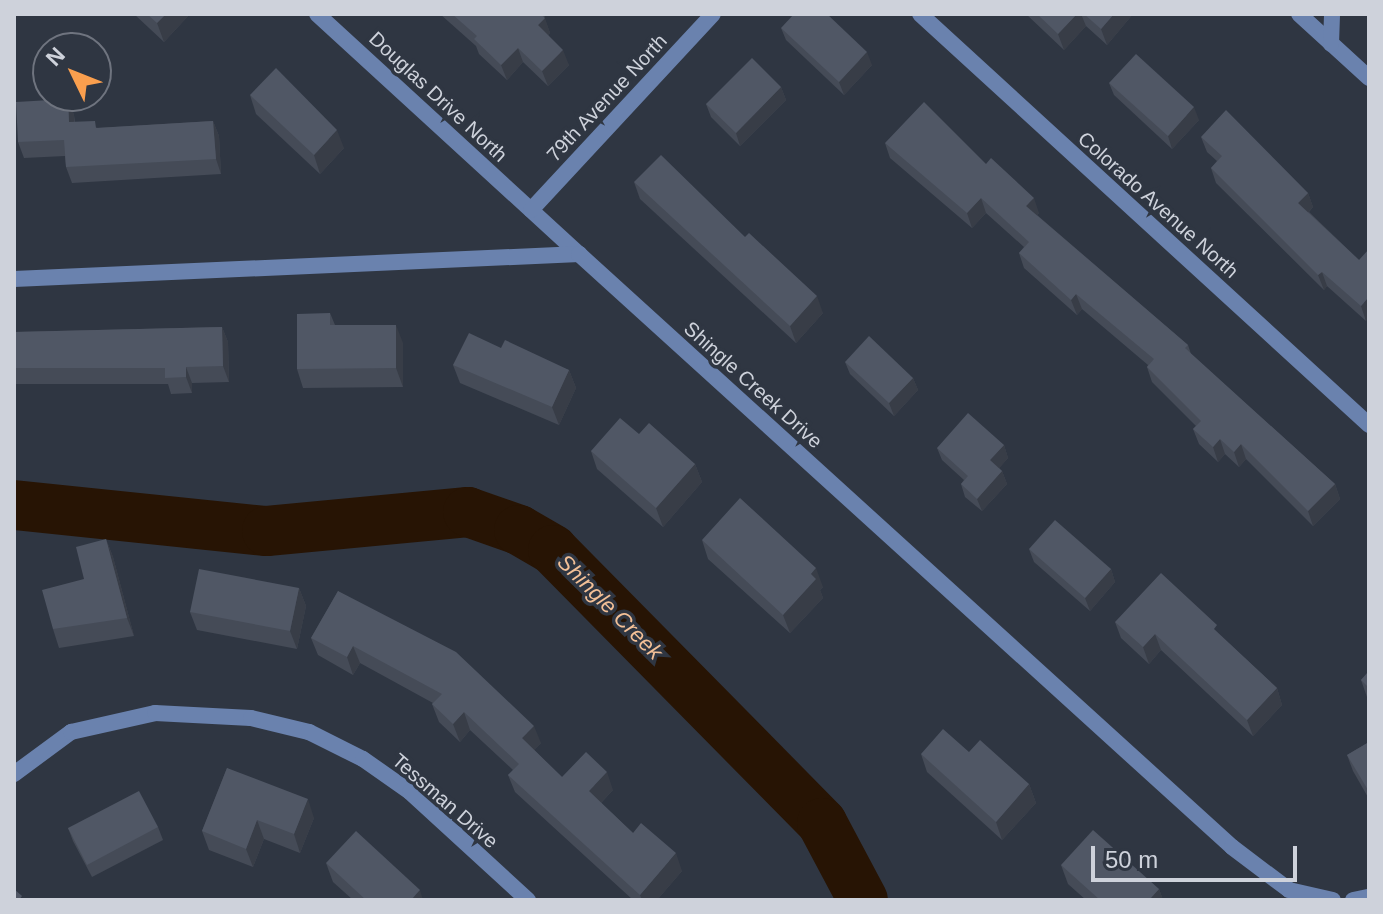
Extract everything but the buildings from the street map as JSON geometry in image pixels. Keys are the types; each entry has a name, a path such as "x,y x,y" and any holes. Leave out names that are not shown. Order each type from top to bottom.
{"street":[{"name":"Douglas Drive North","path":"317,14 579,254"},
{"name":"79th Avenue North","path":"531,210 713,14"},
{"name":"Colorado Avenue North","path":"920,14 1369,425"},
{"path":"1299,14 1369,78"},
{"path":"1331,44 1332,14"},
{"path":"14,279 579,254"},
{"name":"Shingle Creek Drive","path":"579,254 1232,847 1289,890 1333,900"},
{"name":"Tessman Drive","path":"14,774 71,732 111,720 194,712 295,728 363,759 410,792 528,900"},
{"path":"1353,900 1369,897"}],"waterway":[{"name":"Shingle Creek","path":"14,505 267,531 468,512 519,530 553,550 822,823 863,900"}]}
